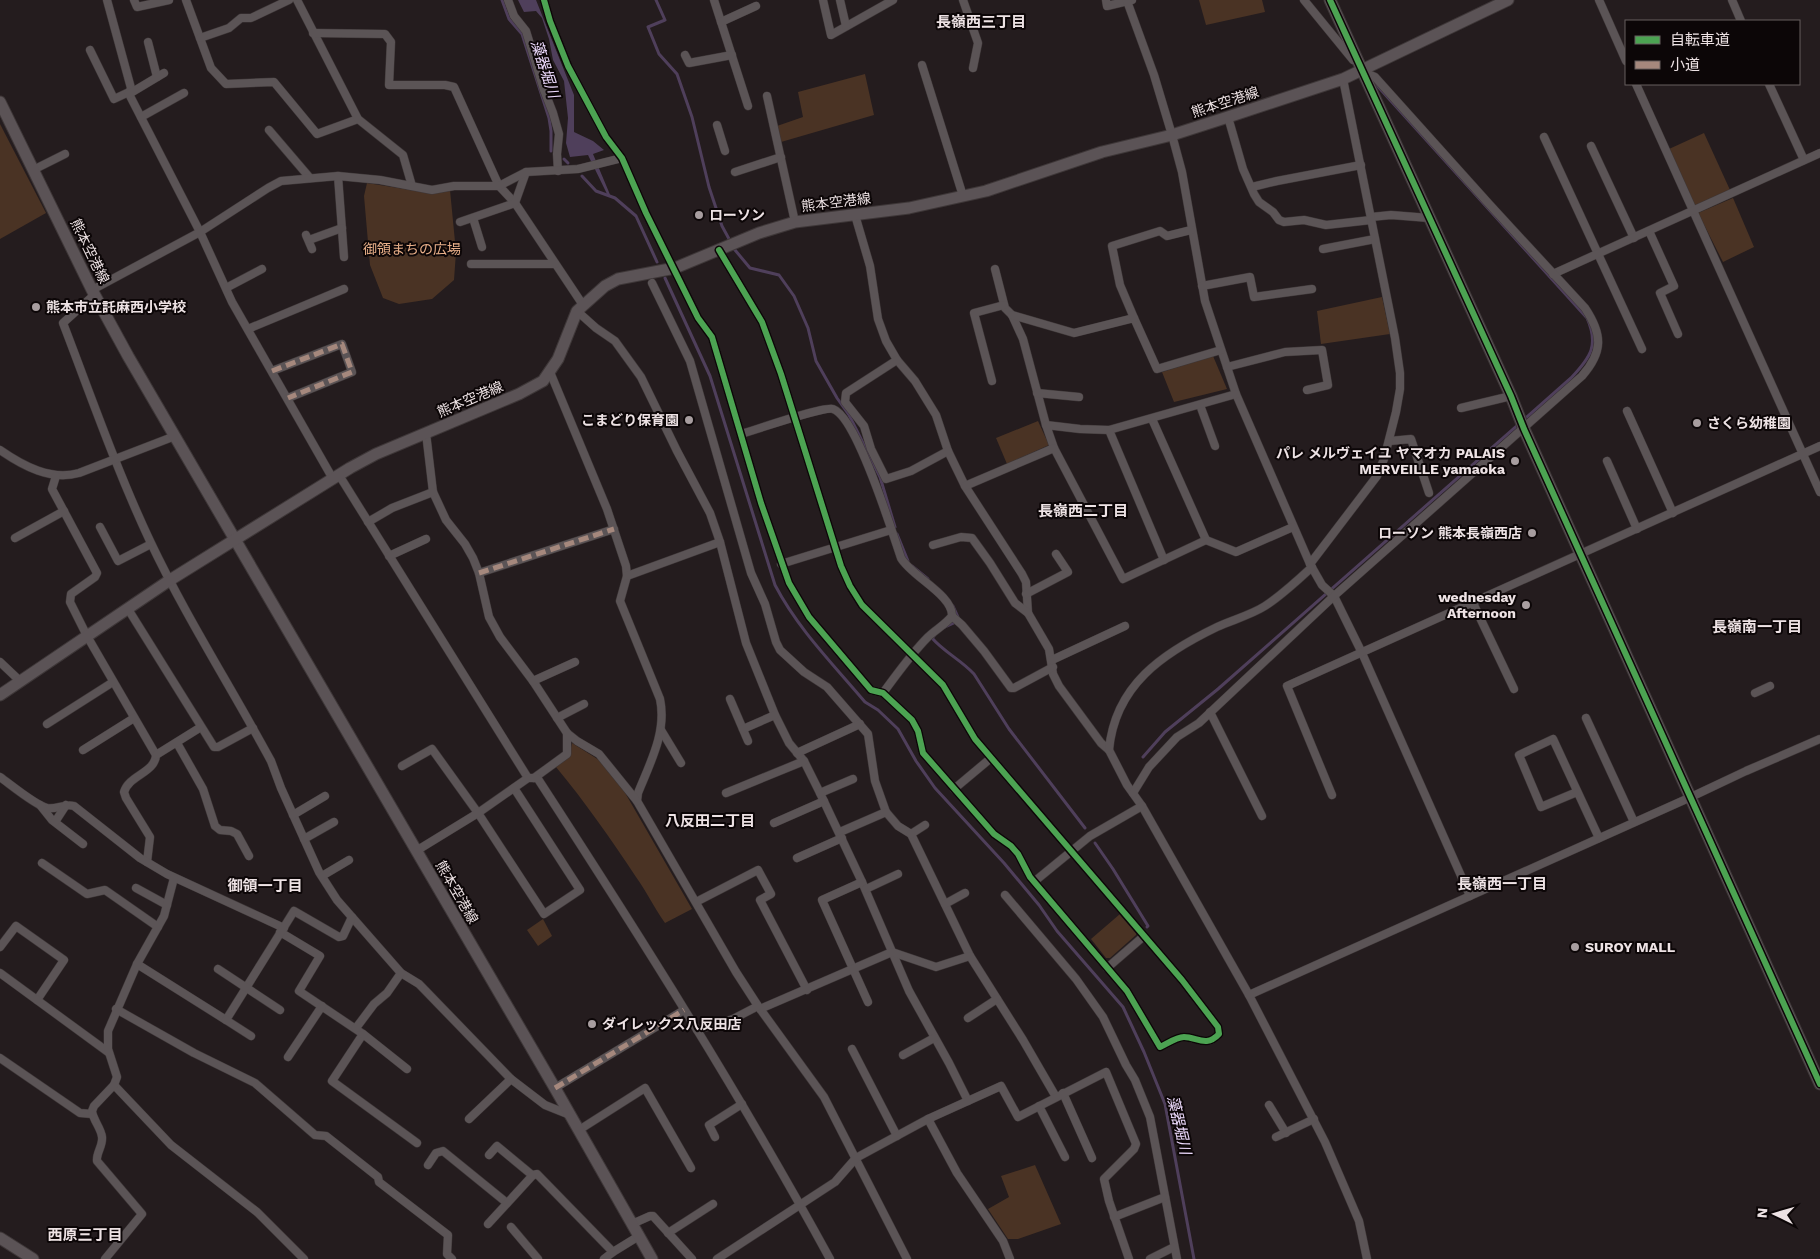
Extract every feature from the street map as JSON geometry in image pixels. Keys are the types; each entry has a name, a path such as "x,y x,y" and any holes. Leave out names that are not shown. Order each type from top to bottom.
{"main road":[{"path":"1330,0 1511,396 1524,429 1820,1084"},
{"name":"熊本空港線","path":"236,539 376,454 519,394 543,381 558,359 580,308 605,286 618,279 675,268 759,233 795,222 909,208 986,191 1102,152 1172,135 1344,79 1508,0"},
{"name":"熊本空港線","path":"1,107 93,292 174,436 236,539 555,1088 652,1259"},
{"path":"0,695 170,580 236,539"},
{"path":"0,1238 33,1259"}],"street":[{"path":"107,0 131,88 129,93 200,232 226,288 272,372 336,477 368,522 531,778 538,779 616,899 742,1104 830,1259"},
{"path":"134,0 136,7 169,0"},
{"path":"186,0 211,68 226,84 274,82 317,134 358,119"},
{"path":"200,38 229,28 241,18 251,18 289,0"},
{"path":"297,0 312,33 358,119 403,155 412,186"},
{"path":"508,0 514,16 526,31 553,113 559,134 558,171"},
{"path":"544,0 550,21 568,66 606,137 622,158 646,213 675,268 698,318 712,337 781,564 808,617 868,686 874,691 883,693 916,725 923,753 994,834 1014,850 1035,882 1132,998 1160,1047 1181,1037 1203,1042 1215,1037 1219,1034 1218,1026 1182,980 991,758 968,728 943,685 873,616 856,596 843,572 781,374 762,322 722,248"},
{"path":"714,0 748,106"},
{"path":"823,0 831,35 893,0"},
{"path":"840,0 846,26"},
{"path":"963,0 978,43 973,68"},
{"path":"1106,0 1107,6 1130,1 1182,172 1205,301 1236,394 1311,565 1322,585 1334,596 1362,653 1470,896"},
{"path":"1133,793 1149,767 1177,737 1199,723 1334,596 1582,376 1592,364 1598,345 1598,333 1586,308 1375,77 1361,71 1336,37 1304,0"},
{"path":"1599,0 1625,59"},
{"path":"1732,0 1741,20"},
{"path":"721,22 756,6"},
{"path":"312,33 385,34 391,42 389,85 445,85 454,87 499,186 515,203 555,264 580,308 596,328 615,341 641,377 710,513 720,542 746,643 782,731 804,761 864,885 909,991 968,1101"},
{"path":"90,50 114,99 129,93 160,75 148,42"},
{"path":"685,55 689,63 732,55"},
{"path":"922,65 963,196"},
{"path":"1109,750 1110,736 1132,686 1151,667 1187,642 1265,606 1311,565 1376,476 1390,441 1397,404 1400,373 1395,338 1344,79"},
{"path":"1636,85 1820,492"},
{"path":"1769,85 1804,160"},
{"path":"141,117 184,93"},
{"path":"767,96 795,222"},
{"path":"1228,117 1243,169 1252,188 1259,202 1273,212 1279,220 1284,222 1304,220 1338,224 1391,215 1429,218"},
{"path":"717,125 725,151"},
{"path":"270,130 310,178"},
{"path":"1544,137 1642,349"},
{"path":"1591,146 1634,238"},
{"path":"1553,274 1820,153"},
{"path":"33,170 65,154"},
{"path":"735,172 781,157"},
{"path":"570,1115 545,1105 511,1078 424,988 401,973 337,900 322,876 304,839 271,761 151,544 115,459 63,323 93,292 200,232 275,184 289,180 338,176 380,180 432,190 454,186 499,186 526,172 578,169 622,158"},
{"path":"1252,188 1277,181 1361,165"},
{"path":"515,203 526,172"},
{"path":"338,176 344,257"},
{"path":"460,222 515,203"},
{"path":"855,215 870,266 878,319 886,341 898,360 915,380 936,415 948,451 965,486 1022,574 1026,582 1028,613"},
{"path":"473,218 482,246"},
{"path":"312,249 308,238 342,228"},
{"path":"1191,230 1167,236 1160,231 1112,246 1120,285 1158,369 1221,350"},
{"path":"1649,231 1674,286 1660,293 1678,334"},
{"path":"1323,249 1375,239"},
{"path":"471,264 555,264"},
{"path":"226,288 262,269"},
{"path":"995,269 1004,305 1012,315 1023,339 1037,394 1054,448 1123,579 1206,540"},
{"path":"1202,286 1250,277 1254,298 1312,288"},
{"path":"652,283 690,361 752,573 765,604 777,646 791,662 827,687 868,734 875,781 886,812 898,826 911,834 970,956 1060,1095 1092,1158"},
{"path":"248,329 344,289"},
{"path":"992,381 974,313 1004,305"},
{"path":"1012,315 1074,333 1134,318"},
{"path":"272,372 342,344 352,372 288,398"},
{"path":"1227,366 1285,352 1322,350 1328,385 1307,390"},
{"path":"898,360 846,393 845,402 864,426 871,449 886,479 911,471 948,451"},
{"path":"550,372 614,529 626,566 627,576 620,601 660,699 662,714 661,730 637,801"},
{"path":"1037,394 1079,397"},
{"path":"1046,425 1109,430 1236,394"},
{"path":"1461,408 1511,396"},
{"path":"1200,405 1215,446"},
{"path":"741,434 794,417 832,408 840,414 854,434 878,486 891,530 904,564 942,597 951,608 952,616 978,643 1011,688 1125,626"},
{"path":"1627,411 1674,513"},
{"path":"1152,419 1206,540 1236,552 1293,527"},
{"path":"1109,430 1164,560"},
{"path":"426,433 433,492 441,510 465,544 479,573 491,621 504,644 533,682 567,733 599,754 637,801 759,1008 824,1097 907,1259"},
{"path":"0,450 36,470 56,476 72,475 174,436"},
{"path":"1390,441 1411,439 1429,493"},
{"path":"1332,795 1287,686 1820,446"},
{"path":"965,486 1054,448"},
{"path":"1607,461 1636,529"},
{"path":"56,476 52,489 97,573 96,576 71,594 70,599 87,636 156,755 154,764 127,785 124,792 150,837 147,862"},
{"path":"368,522 392,508 433,492"},
{"path":"15,538 64,512"},
{"path":"100,527 118,561 151,544"},
{"path":"479,573 614,529"},
{"path":"781,564 891,530"},
{"path":"934,545 961,537 972,538 1015,603 1028,613 1049,649 1058,686 1101,743 1109,750 1127,785 1142,806 1249,995 1326,1142 1359,1221 1368,1259"},
{"path":"389,556 426,539"},
{"path":"627,576 720,542"},
{"path":"1026,594 1068,572 1056,554"},
{"path":"1473,603 1514,689"},
{"path":"128,609 213,746 216,748 253,728"},
{"path":"883,693 912,654 952,616"},
{"path":"0,662 20,681"},
{"path":"533,682 575,662"},
{"path":"48,724 113,682"},
{"path":"1755,693 1770,686"},
{"path":"730,699 748,742"},
{"path":"557,718 584,704"},
{"path":"1210,712 1262,816"},
{"path":"743,729 775,715"},
{"path":"83,750 134,718"},
{"path":"1586,718 1634,822"},
{"path":"797,753 860,724"},
{"path":"156,755 201,727"},
{"path":"661,730 681,763"},
{"path":"416,851 478,813 567,754 567,733"},
{"path":"1577,792 1540,807 1519,755 1553,739 1599,838"},
{"path":"1249,995 1820,739"},
{"path":"177,743 203,790 215,826 220,830 231,831 237,834 249,856"},
{"path":"402,766 432,748 478,813 544,914 580,890 514,788"},
{"path":"954,789 991,758"},
{"path":"726,794 804,761"},
{"path":"0,777 40,805 55,822 83,844"},
{"path":"774,823 853,779"},
{"path":"293,815 325,796"},
{"path":"40,805 48,808 66,805 74,806 147,862 174,878 282,930 320,956 299,991 356,1028 407,1069"},
{"path":"55,822 66,805"},
{"path":"1035,882 1090,836 1142,806"},
{"path":"797,858 886,812"},
{"path":"304,839 334,822"},
{"path":"911,834 925,825"},
{"path":"322,876 349,860"},
{"path":"42,863 86,894 105,890 158,927"},
{"path":"696,902 758,870 771,894 760,900 807,990"},
{"path":"868,1002 822,900 898,874"},
{"path":"105,1259 142,1214 97,1161 96,1157 102,1136 92,1114 94,1106 114,1085 117,1077 108,1052 107,1034 137,964 164,916 174,878"},
{"path":"136,888 167,905"},
{"path":"944,904 965,894"},
{"path":"1004,895 1076,979 1103,1017 1135,1080 1150,1117 1176,1259"},
{"path":"226,1020 294,911 340,937 343,936 352,917"},
{"path":"0,947 16,926 64,960 37,1000"},
{"path":"1107,968 1144,936"},
{"path":"697,1030 732,1019 807,990 892,952 936,967 970,956"},
{"path":"137,964 251,1036"},
{"path":"218,970 280,1010"},
{"path":"0,973 108,1052"},
{"path":"356,1028 374,1004 387,993 401,973"},
{"path":"968,1018 997,999"},
{"path":"288,1056 322,1006"},
{"path":"116,1010 194,1053 255,1083 315,1135 326,1136 378,1177 379,1182 448,1236 447,1254 452,1259"},
{"path":"555,1088 684,1010"},
{"path":"363,1034 332,1081 417,1143"},
{"path":"903,1055 934,1038"},
{"path":"852,1049 897,1136"},
{"path":"0,1058 80,1113 92,1114"},
{"path":"717,1259 835,1182 856,1158 928,1119 1001,1086 1018,1117 1106,1072 1136,1144 1134,1149 1104,1179 1114,1217 1129,1259"},
{"path":"469,1119 511,1078"},
{"path":"114,1085 171,1145 258,1212 304,1259"},
{"path":"579,1130 645,1088 691,1168"},
{"path":"715,1137 709,1125 742,1104"},
{"path":"1269,1105 1286,1133"},
{"path":"1039,1106 1065,1157"},
{"path":"928,1119 958,1174 1003,1241 1010,1259"},
{"path":"1276,1137 1314,1119"},
{"path":"490,1155 495,1147 497,1147 532,1175"},
{"path":"428,1165 436,1153 443,1151 508,1203"},
{"path":"488,1224 532,1175 537,1174 612,1252"},
{"path":"1114,1217 1165,1197"},
{"path":"668,1233 713,1204"},
{"path":"632,1224 652,1216 692,1259"},
{"path":"511,1227 538,1259"},
{"path":"604,1259 639,1236"},
{"path":"1150,1259 1174,1247"}],"green space":[{"path":"1199,0 1262,0 1265,12 1206,25"},
{"path":"865,74 874,115 781,142 777,126 803,117 798,92"},
{"path":"0,124 46,213 0,239"},
{"path":"1704,133 1730,190 1695,206 1669,149"},
{"name":"御領まちの広場","path":"367,183 430,193 450,190 456,252 454,280 432,299 399,304 383,298 370,265 364,196"},
{"path":"1733,198 1754,247 1723,262 1698,213"},
{"path":"1382,297 1390,334 1321,344 1317,311"},
{"path":"1213,356 1227,389 1174,402 1162,372"},
{"path":"1038,421 1049,445 1007,464 996,438"},
{"path":"572,743 599,760 624,791 692,909 665,923 657,912 640,883 607,835 556,767 569,757"},
{"path":"1120,914 1136,932 1136,935 1110,958 1106,958 1091,939"},
{"path":"543,919 552,936 538,946 527,930"},
{"path":"1035,1165 1061,1224 1018,1239 1008,1239 988,1209 1009,1197 1001,1176"}],"shaded area":[{"path":"518,0 536,0 574,95 574,132 593,141 604,150 593,154 611,197 608,196 588,155 570,157 566,143 568,118 564,81 553,60 542,18 536,11 524,12"}],"waterway":[{"name":"藻器堀川","path":"502,0 509,19 522,34 549,118 551,151"},
{"path":"656,0 665,20 648,27 659,54 677,74 692,117 709,187 722,226 735,250 750,268 779,275 794,296 808,328 816,361 849,415 880,477 895,527"},
{"path":"1143,757 1165,732 1218,689 1571,378 1584,364 1591,350 1591,327 1587,318 1372,80"},
{"name":"藻器堀川","path":"564,159 568,163"},
{"name":"藻器堀川","path":"582,176 596,191 615,198 636,216 657,262"},
{"name":"藻器堀川","path":"665,278 710,376 775,585 784,601 817,646 865,702 878,710 898,729 916,761 935,788 1004,863 1039,905 1057,931 1123,1007 1165,1104 1194,1259"},
{"path":"897,534 908,561"},
{"path":"912,566 928,579"},
{"path":"953,606 958,617"},
{"path":"945,627 956,622"},
{"path":"934,636 932,638 937,643 974,674 1009,729 1085,828"},
{"path":"1095,843 1113,869 1147,927"}],"marked path":[{"path":"272,371 342,344 352,372 288,398"},
{"path":"479,573 614,529"},
{"path":"555,1088 684,1010"}],"cycle path":[{"path":"544,0 550,21 568,66 606,137 622,158 646,213 698,318 712,337 761,503 789,583 809,617 871,690 883,693 912,720 918,731 923,753 994,834 1011,846 1018,854 1030,877 1127,991 1160,1047 1181,1037 1202,1041 1214,1038 1219,1034 1218,1027 1182,980 975,739 943,685 862,605 850,586 841,566 781,374 762,322 719,250"},
{"path":"1330,0 1511,396 1524,429 1820,1084"}],"place":[{"name":"ローソン","path":"699,215"},
{"name":"熊本市立託麻西小学校","path":"36,307"},
{"name":"こまどり保育園","path":"689,420"},
{"name":"さくら幼稚園","path":"1697,423"},
{"name":"パレ メルヴェイユ ヤマオカ PALAIS MERVEILLE yamaoka","path":"1515,461"},
{"name":"ローソン 熊本長嶺西店","path":"1532,533"},
{"name":"wednesday Afternoon","path":"1526,605"},
{"name":"SUROY MALL","path":"1575,947"},
{"name":"ダイレックス八反田店","path":"592,1024"}],"district":[{"name":"長嶺西三丁目","path":"981,22"},
{"name":"長嶺西二丁目","path":"1083,511"},
{"name":"長嶺南一丁目","path":"1757,627"},
{"name":"八反田二丁目","path":"710,821"},
{"name":"長嶺西一丁目","path":"1502,884"},
{"name":"御領一丁目","path":"265,886"},
{"name":"西原三丁目","path":"85,1235"}]}
